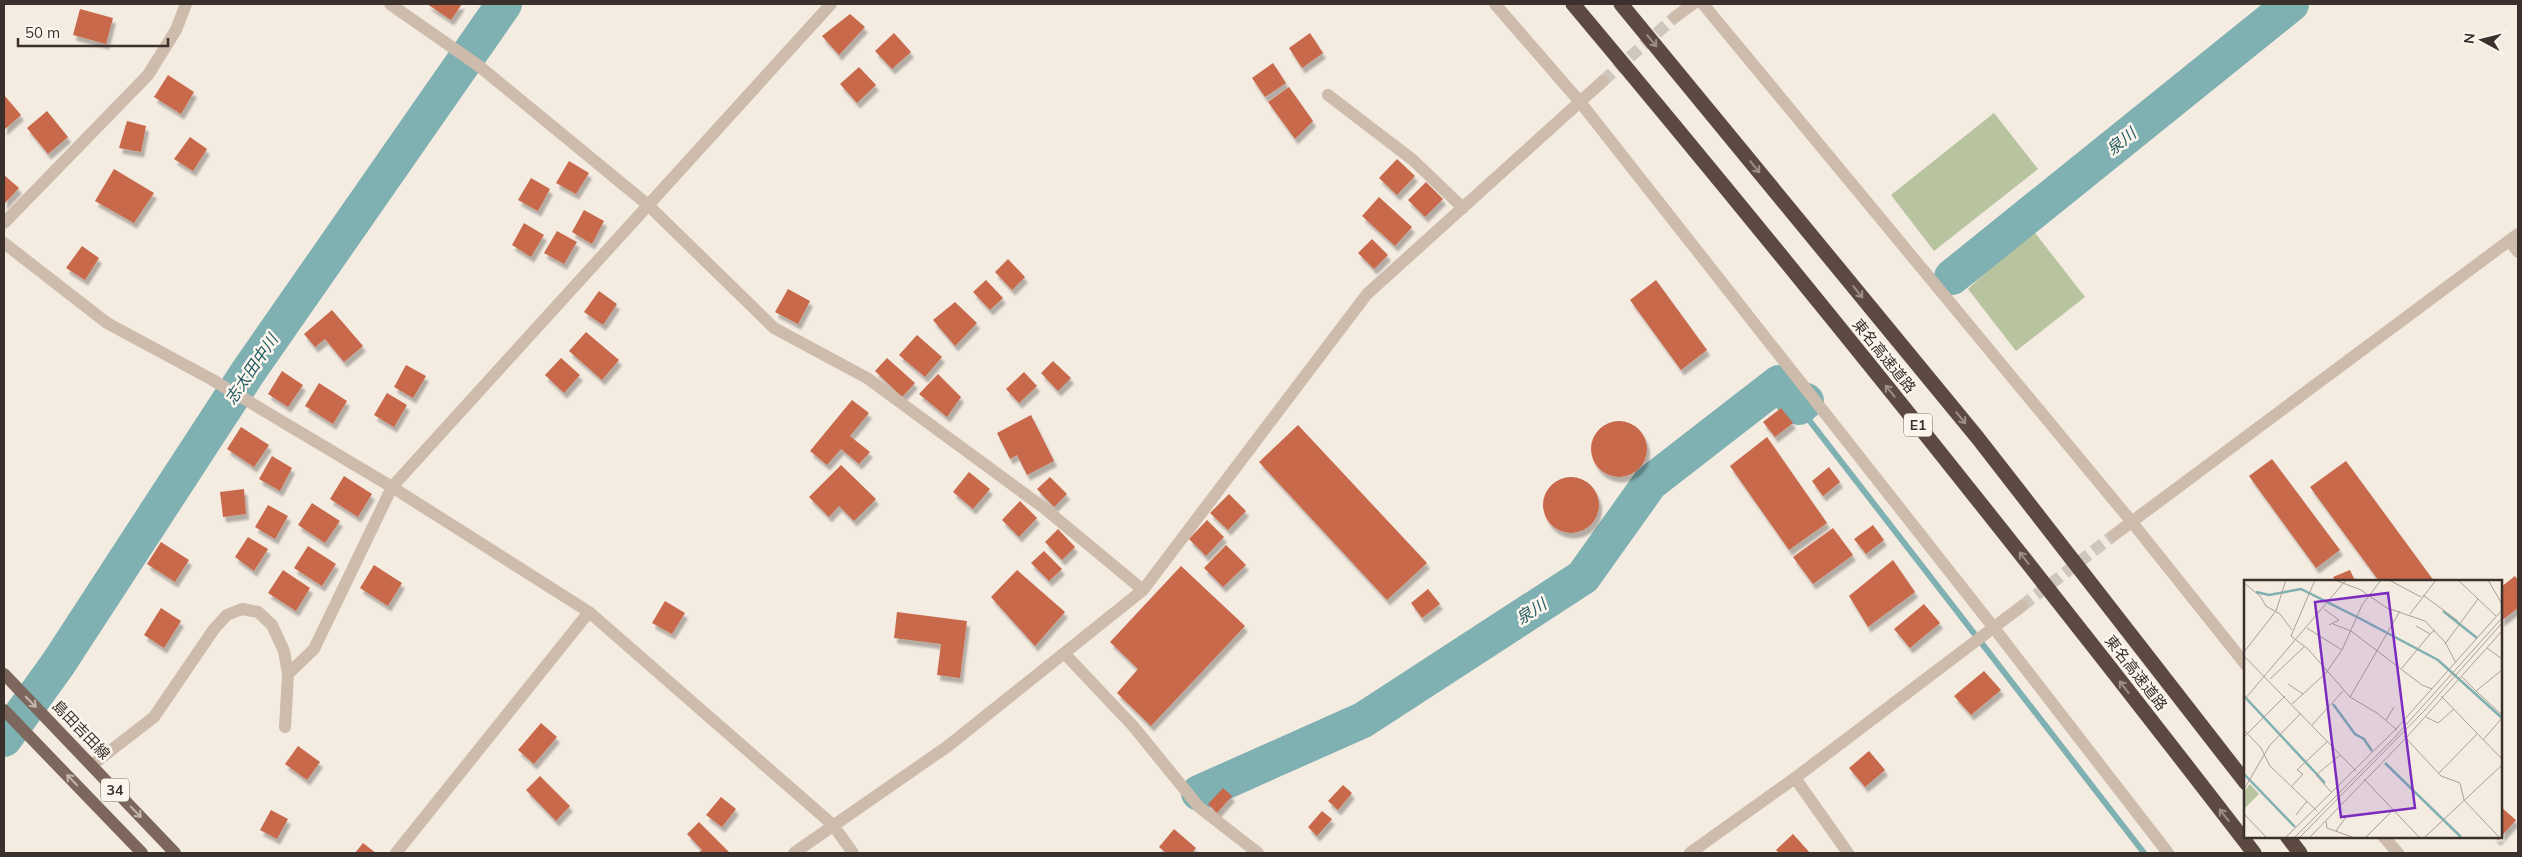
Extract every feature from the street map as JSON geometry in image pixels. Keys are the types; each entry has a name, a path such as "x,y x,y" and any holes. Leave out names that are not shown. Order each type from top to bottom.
{"highway":[{"name":"東名高速道路","path":"1573,4 1676,127 1982,504 2254,853"},
{"name":"東名高速道路","path":"1621,4 1977,437 2244,780"},
{"path":"2288,837 2300,853"}],"main road":[{"name":"島田吉田線","path":"6,676 175,853"},
{"name":"34","path":"4,710 142,853"}],"street":[{"path":"4,223 148,76 176,30 186,4"},
{"path":"390,4 479,66 648,205 774,328 867,378 1044,508 1143,590"},
{"path":"288,674 314,650 392,487 831,4"},
{"path":"1495,4 1580,102 1991,630 2168,853"},
{"path":"1675,18 1693,4"},
{"path":"1703,4 2244,662"},
{"path":"794,853 948,746 1143,590 1367,294 1603,81"},
{"path":"1328,95 1413,160 1463,208"},
{"path":"2114,535 2514,237 2518,252"},
{"path":"4,243 107,323 212,379 259,409 392,487 589,612 833,825 853,853"},
{"path":"1690,853 1795,778 2022,606"},
{"path":"92,765 154,717 227,615 242,609 258,612 272,625 284,650 288,674 285,727"},
{"path":"396,853 589,612"},
{"path":"1064,653 1133,726 1199,807 1258,853"},
{"path":"1795,778 1848,853"},
{"path":"2385,837 2398,853"}],"green space":[{"path":"1994,113 2038,169 1934,251 1891,195"},
{"path":"2032,229 2085,297 2016,351 1968,289"}],"building":[{"path":"427,4 462,4 451,20"},
{"path":"80,9 113,18 106,44 73,35"},
{"path":"850,14 865,27 839,55 822,36"},
{"path":"894,33 911,52 892,69 875,51"},
{"path":"1310,33 1323,53 1302,68 1289,48"},
{"path":"1273,63 1286,83 1265,97 1252,78"},
{"path":"859,67 876,85 857,103 840,84"},
{"path":"168,75 194,92 181,114 154,97"},
{"path":"1289,87 1313,121 1295,139 1268,102"},
{"path":"4,95 21,115 4,130"},
{"path":"47,111 68,137 48,154 27,128"},
{"path":"127,121 146,126 141,152 119,148"},
{"path":"190,137 207,149 193,171 174,159"},
{"path":"1397,159 1415,176 1397,195 1379,178"},
{"path":"569,161 589,173 576,194 556,183"},
{"path":"114,169 154,193 134,223 95,201"},
{"path":"4,175 19,188 4,204"},
{"path":"531,178 550,189 538,211 518,200"},
{"path":"1426,182 1443,199 1425,217 1408,200"},
{"path":"1379,197 1412,227 1395,246 1362,216"},
{"path":"584,210 604,221 592,244 572,232"},
{"path":"524,223 544,235 531,257 512,245"},
{"path":"557,231 577,242 564,264 544,253"},
{"path":"1372,239 1388,255 1374,269 1358,253"},
{"path":"82,246 99,258 85,280 66,268"},
{"path":"1008,259 1025,277 1012,290 995,272"},
{"path":"986,280 1003,298 990,310 973,292"},
{"path":"1656,280 1707,350 1681,370 1630,300"},
{"path":"788,289 810,301 798,324 775,312"},
{"path":"599,291 617,304 603,325 584,312"},
{"path":"955,302 977,323 955,346 933,320"},
{"path":"332,310 363,346 344,362 325,339 315,347 304,334"},
{"path":"586,332 619,360 602,380 569,351"},
{"path":"917,335 942,357 925,377 899,355"},
{"path":"561,358 580,375 564,393 545,375"},
{"path":"887,358 915,383 902,397 875,371"},
{"path":"1053,361 1071,378 1058,391 1041,373"},
{"path":"406,365 426,376 413,398 394,387"},
{"path":"282,371 303,385 288,407 268,394"},
{"path":"1024,372 1037,386 1019,403 1006,389"},
{"path":"938,374 961,397 947,417 919,394"},
{"path":"319,383 347,401 333,424 305,406"},
{"path":"387,393 407,405 394,427 374,415"},
{"path":"852,400 869,413 850,436 870,452 859,464 841,449 827,465 810,451"},
{"path":"1781,408 1793,423 1775,437 1763,422"},
{"path":"1031,415 1054,461 1027,475 1017,455 1010,459 997,433"},
{"path":"1619,421 1630,423 1639,429 1645,438 1647,449 1645,460 1639,469 1630,475 1619,477 1608,475 1599,469 1593,460 1591,449 1593,438 1599,429 1608,423"},
{"path":"1298,425 1427,563 1387,600 1259,462"},
{"path":"241,427 269,445 254,467 227,449"},
{"path":"1767,437 1827,523 1789,550 1730,466"},
{"path":"272,456 292,468 280,491 259,479"},
{"path":"2272,459 2340,550 2316,568 2249,476"},
{"path":"2346,461 2433,580 2378,580 2310,487"},
{"path":"841,465 876,499 854,521 839,506 829,517 809,497"},
{"path":"1829,467 1840,482 1823,496 1812,481"},
{"path":"969,472 990,489 973,509 953,492"},
{"path":"344,476 372,494 358,517 330,499"},
{"path":"1050,477 1067,494 1054,507 1037,489"},
{"path":"1571,477 1582,479 1591,485 1597,494 1599,505 1597,516 1591,525 1582,531 1571,533 1560,531 1551,525 1545,516 1543,505 1545,494 1551,485 1560,479"},
{"path":"244,489 246,514 223,517 220,492"},
{"path":"1229,494 1246,511 1228,530 1210,513"},
{"path":"1020,501 1037,518 1019,537 1002,520"},
{"path":"312,503 340,521 325,543 298,525"},
{"path":"268,505 288,516 275,539 255,527"},
{"path":"1207,520 1224,537 1206,556 1189,539"},
{"path":"1873,525 1884,540 1866,554 1854,539"},
{"path":"1833,528 1853,555 1813,584 1793,557"},
{"path":"1058,529 1075,547 1062,560 1045,542"},
{"path":"248,537 268,549 254,571 235,557"},
{"path":"161,542 189,560 175,582 147,564"},
{"path":"1226,545 1246,565 1223,587 1204,568"},
{"path":"308,546 336,564 322,586 294,568"},
{"path":"1044,551 1062,569 1049,581 1031,563"},
{"path":"1893,560 1915,592 1868,627 1849,596"},
{"path":"374,565 402,583 388,606 360,588"},
{"path":"1181,566 1245,626 1151,726 1117,693 1138,669 1110,642"},
{"path":"283,570 310,588 296,611 268,593"},
{"path":"1017,570 1065,612 1035,646 991,597"},
{"path":"2350,570 2355,580 2334,580 2333,577"},
{"path":"2515,576 2518,580 2518,608 2502,620 2502,586"},
{"path":"1428,589 1440,604 1422,618 1411,603"},
{"path":"665,601 685,613 672,634 652,623"},
{"path":"1924,604 1940,623 1910,648 1894,629"},
{"path":"161,608 181,621 164,648 144,635"},
{"path":"897,612 967,621 960,678 937,675 941,644 894,638"},
{"path":"1984,671 2001,690 1971,715 1954,696"},
{"path":"541,723 557,737 534,764 518,750"},
{"path":"298,746 320,762 307,780 285,764"},
{"path":"1869,751 1885,770 1865,787 1849,768"},
{"path":"540,776 570,806 556,821 526,790"},
{"path":"1343,785 1352,793 1338,810 1328,801"},
{"path":"1223,788 1232,796 1217,813 1208,804"},
{"path":"721,797 736,809 722,827 706,815"},
{"path":"2502,808 2516,820 2502,836"},
{"path":"271,810 288,819 277,839 260,830"},
{"path":"1322,811 1332,819 1317,836 1308,827"},
{"path":"699,822 730,853 698,853 702,850 687,834"},
{"path":"1174,829 1196,848 1192,853 1166,853 1159,847"},
{"path":"1793,834 1810,853 1779,853 1776,850"},
{"path":"363,843 376,853 355,853"}],"waterway":[{"name":"志太田中川","path":"4,739 58,664 248,372 504,4"},
{"name":"泉川","path":"1952,277 2291,4"},
{"name":"泉川","path":"1199,793 1363,720 1583,577 1650,483 1779,383 1799,407 1806,401"},
{"path":"1799,407 2144,853"}],"tunnel":[{"path":"1603,81 1675,17"},
{"path":"2022,606 2114,535"}]}
